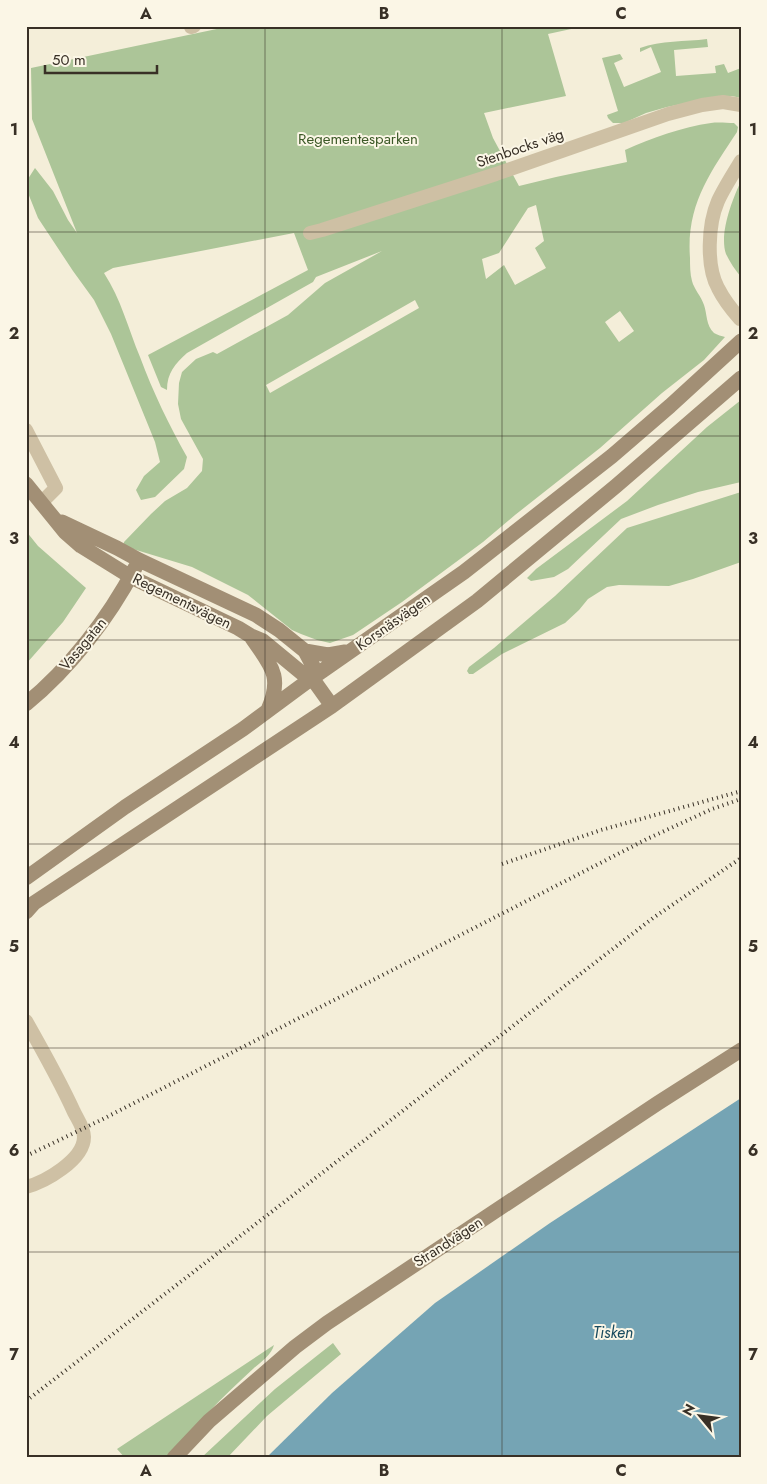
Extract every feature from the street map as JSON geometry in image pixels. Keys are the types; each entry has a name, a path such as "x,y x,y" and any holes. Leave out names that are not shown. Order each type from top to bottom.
{"main road":[{"name":"Korsnäsvägen","path":"26,878 125,807 243,730 312,678 464,572 612,456 741,341"},
{"path":"26,912 34,903 332,706 477,601 616,486 741,378"},
{"name":"Regementsvägen","path":"26,484 66,532 81,546 130,577 264,641 303,674 312,678"},
{"name":"Regementsvägen","path":"56,519 256,615 279,630 305,651"},
{"name":"Vasagatan","path":"26,704 76,655 111,609 139,560"},
{"path":"251,636 273,670 276,685 273,700 268,710"},
{"path":"305,651 328,655 352,650"},
{"path":"305,651 312,666 312,678 332,706"},
{"name":"Strandvägen","path":"174,1458 209,1421 326,1322 741,1050"}],"street":[{"name":"Stenbocks väg","path":"310,233 496,174 668,114 702,105 724,102 741,105"},
{"path":"740,319 729,307 717,287 713,277 710,250 713,216 716,206 741,161"},
{"path":"26,430 56,488 42,503"},
{"path":"26,1021 66,1093 82,1129 84,1139 79,1152 71,1161 58,1172 32,1185"}],"green space":[{"name":"Regementesparken","path":"231,26 585,26 548,34 566,96 484,113 493,138 519,186 627,162 625,150 678,130 711,123 734,123 738,127 737,132 702,190 692,222 690,239 690,270 693,284 703,302 711,330 715,334 725,337 704,360 662,393 600,448 483,542 402,602 353,635 330,643 301,634 292,630 248,595 192,567 123,546 124,542 151,514 165,501 187,488 202,471 203,459 181,419 178,404 179,383 182,372 196,359 213,352 217,354 288,315 325,283 382,251 316,277 313,282 187,353 172,369 168,379 167,390 161,387 148,355 308,270 294,233 113,268 104,273 120,303 156,396 187,457 184,469 155,497 141,500 136,490 144,476 160,462 155,442 111,334 94,300 38,218 26,188 26,182 35,168 53,191 77,233 32,119 31,68","holes":["536,205 544,241 535,248 546,268 515,285 504,265 486,279 482,259 499,253 528,208","415,300 419,308 270,393 266,385","620,311 634,331 619,342 605,322"]},
{"path":"707,39 708,47 674,50 676,76 716,73 715,66 724,64 728,73 741,68 741,98 721,96 667,107 646,113 624,123 613,123 608,118 607,115 618,111 602,58 620,54 623,59 614,63 624,87 661,72 651,47 640,52 640,48 665,42"},
{"path":"741,181 741,277 726,254 724,237 730,207"},
{"path":"741,400 741,482 698,492 621,519 568,569 554,577 531,581 527,578 536,569 627,501 707,427"},
{"path":"741,492 741,562 669,586 619,585 607,587 588,599 565,623 502,654 473,674 469,674 467,671 469,667 555,596 627,528"},
{"path":"26,531 38,546 86,588 63,622 26,664"},
{"path":"333,1343 341,1354 267,1416 227,1458 201,1458 275,1389"},
{"path":"274,1345 266,1358 242,1379 165,1458 125,1458 117,1449"}],"water":[{"name":"Tisken","path":"741,1098 741,1458 266,1458 332,1393 435,1303 550,1223"}],"railway":[{"path":"502,864 601,830 738,792"},
{"path":"26,1156 101,1120 647,839 712,809 741,799"},
{"path":"26,1401 653,918 741,858"}]}
